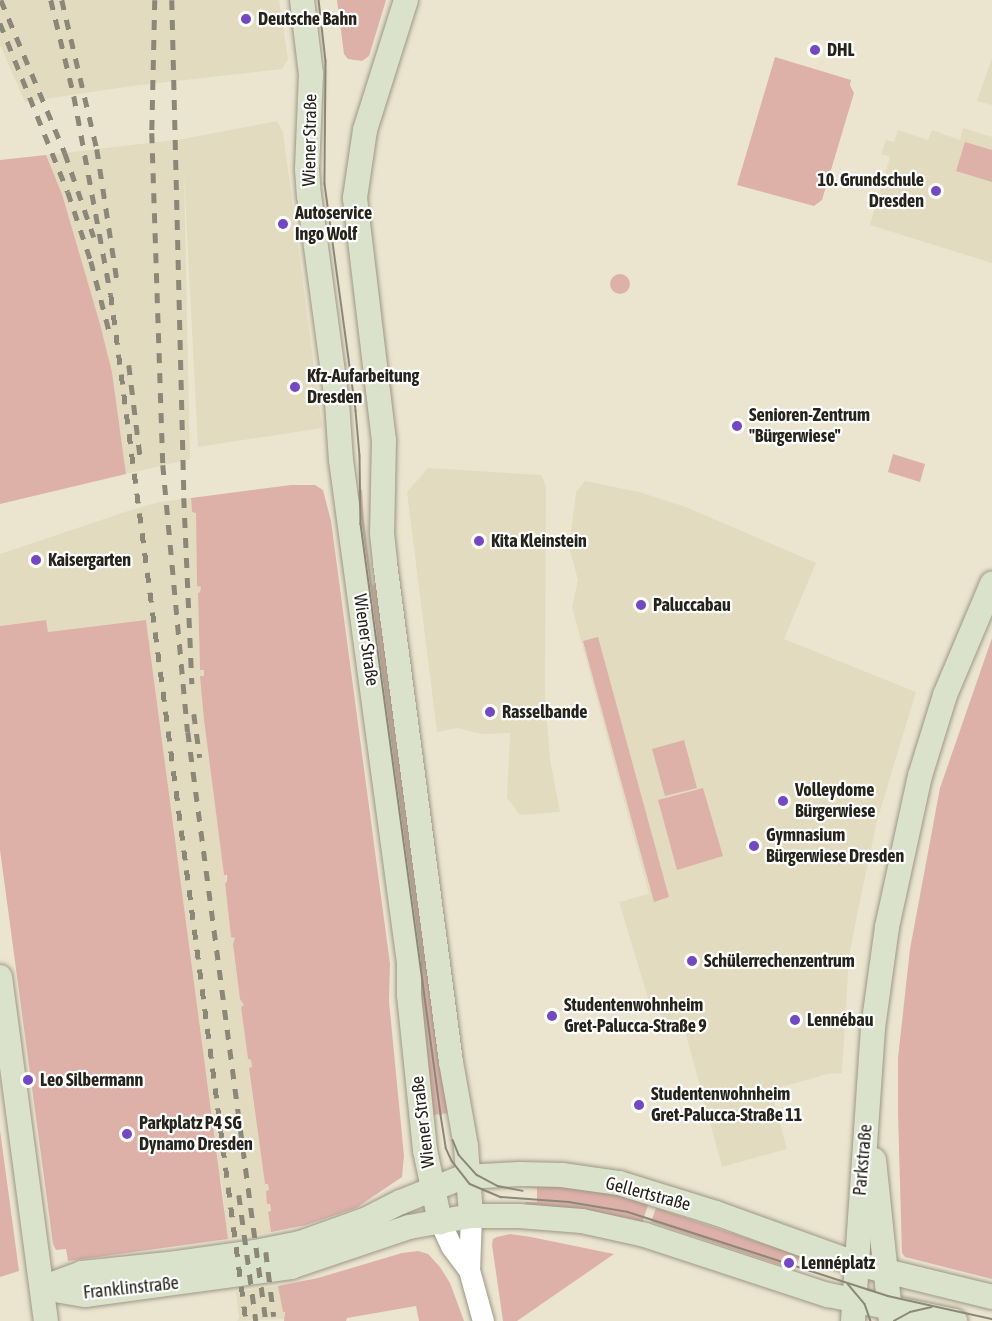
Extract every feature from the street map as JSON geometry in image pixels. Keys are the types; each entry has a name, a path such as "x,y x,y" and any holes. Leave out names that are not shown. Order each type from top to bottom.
{"main road":[{"name":"Wiener Straße","path":"302,0 310,50 312,95 307,169 309,195 345,486 409,963 410,1006 432,1189 440,1222"},
{"name":"Wiener Straße","path":"406,0 364,137 355,198 384,440 382,533 450,1050 469,1175 471,1216"},
{"path":"868,1110 878,977 920,776 945,695 992,584"},
{"path":"0,977 46,1321"},
{"name":"Parkstraße","path":"857,1264 859,1205 868,1110"},
{"name":"Parkstraße","path":"868,1110 886,1270"},
{"name":"Gellertstraße","path":"432,1189 469,1175 562,1175 619,1183 716,1213 857,1264"},
{"name":"Franklinstraße","path":"42,1288 82,1273 177,1263 300,1243 367,1219 432,1189"},
{"path":"440,1222 471,1216 519,1216 582,1221 645,1235 853,1311 955,1321"},
{"name":"Franklinstraße","path":"42,1288 85,1295 291,1267 410,1227 440,1222"},
{"path":"853,1311 857,1264 992,1297"},
{"path":"886,1270 890,1314"}],"street":[{"name":"Wiener Straße","path":"471,1216 469,1270 483,1321"},
{"name":"Wiener Straße","path":"440,1222 451,1246 469,1270"}],"shaded area":[{"path":"0,0 279,0 288,59 282,69 132,86 25,102 0,45"},
{"path":"337,0 386,0 369,56 362,61 348,59 344,54"},
{"path":"775,57 851,80 850,85 854,93 822,200 814,206 737,185"},
{"path":"992,58 992,105 977,101"},
{"path":"277,121 283,132 322,428 198,447 184,174 190,459 126,474 112,372 100,324 62,194 46,155 183,139"},
{"name":"10. Grundschule Dresden","path":"963,128 992,137 992,263 870,225 890,157 881,154 886,140 894,142 898,130 928,140 932,130 960,140"},
{"path":"965,142 992,150 992,182 956,171"},
{"path":"46,155 62,194 100,324 112,372 126,474 0,504 0,160"},
{"path":"620,274 627,277 630,284 627,291 620,294 613,291 610,284 613,277"},
{"path":"893,454 925,464 920,482 888,472"},
{"path":"428,468 541,475 546,486 545,696 550,759 560,812 520,815 507,798 510,733 482,734 458,728 437,732 407,492"},
{"name":"Gymnasium Bürgerwiese Dresden","path":"585,481 639,492 686,507 816,563 784,639 916,692 877,821 858,910 849,957 842,1073 828,1074 771,1090 787,1149 722,1167 686,1035 651,1008 619,902 649,894 572,607 578,580 569,547 576,492"},
{"path":"291,485 315,485 323,490 331,521 390,964 389,1001 404,1156 402,1177 356,1208 306,1225 271,1232 268,1212 271,1211 270,1204 267,1204 266,1191 269,1190 268,1184 265,1184 249,1068 252,1067 251,1060 248,1059 241,1007 244,1005 240,999 233,944 235,938 231,937 225,883 227,875 224,875 204,720 200,676 204,676 204,670 200,670 198,593 201,587 197,586 196,513 192,512 191,498"},
{"path":"362,490 372,585 379,584 450,1113 432,1115 352,492"},
{"path":"191,498 192,512 196,512 197,586 201,587 198,593 200,670 204,670 204,676 201,676 204,720 224,875 226,875 227,883 225,883 231,936 235,938 244,1006 241,1007 248,1059 251,1060 252,1067 249,1069 271,1212 268,1212 271,1232 228,1239 222,1211 225,1210 221,1177 218,1177 219,1169 146,620 48,632 45,620 0,626 0,554 131,510 159,502"},
{"path":"46,620 48,632 146,620 228,1239 68,1261 66,1249 56,1250 53,1244 0,850 0,626"},
{"path":"598,637 669,897 654,902 583,641"},
{"path":"992,638 992,1279 905,1257 902,1253 898,1058 910,949 940,788"},
{"path":"684,740 697,788 665,796 652,749"},
{"path":"703,788 723,856 677,870 658,800"},
{"path":"0,1130 19,1271 0,1277"},
{"path":"525,1180 650,1199 641,1226 525,1208 525,1202 537,1202 537,1188 525,1187"},
{"path":"656,1208 800,1256 795,1270 651,1222"},
{"path":"510,1234 614,1254 517,1321 503,1321 492,1245 493,1239"},
{"path":"418,1251 428,1254 440,1267 450,1283 464,1321 419,1321 416,1306 347,1318 346,1321 284,1321 285,1312 283,1312 278,1286 318,1278 402,1253"},
{"path":"278,1286 286,1319 237,1321 239,1317 236,1292"}],"tram line":[{"path":"319,0 326,61 325,184 356,411 360,456 361,524 441,1115 446,1148 452,1161 470,1184 501,1197 569,1202 628,1212 888,1296 992,1319"},
{"path":"453,1140 459,1155 477,1175 498,1186 523,1191"},
{"path":"848,1284 865,1304 871,1321"},
{"path":"894,1321 910,1312 931,1307"}],"railway":[{"path":"1,0 65,153 94,237"},
{"path":"51,0 74,96 111,295 246,1321"},
{"path":"62,0 97,149 117,279"},
{"path":"155,0 152,133 163,465 188,732 266,1321"},
{"path":"172,0 184,498 192,684"},
{"path":"0,23 68,192 91,261 109,330"},
{"path":"129,365 140,455"},
{"path":"194,714 200,758"},
{"path":"239,1195 256,1321"},
{"path":"266,1252 274,1317"}],"place":[{"name":"Deutsche Bahn","path":"246,19"},
{"name":"DHL","path":"815,50"},
{"name":"10. Grundschule Dresden","path":"936,191"},
{"name":"Autoservice Ingo Wolf","path":"283,224"},
{"name":"Kfz-Aufarbeitung Dresden","path":"295,387"},
{"name":"Senioren-Zentrum \"Bürgerwiese\"","path":"737,426"},
{"name":"Kita Kleinstein","path":"479,541"},
{"name":"Kaisergarten","path":"36,560"},
{"name":"Paluccabau","path":"641,605"},
{"name":"Rasselbande","path":"490,712"},
{"name":"Volleydome Bürgerwiese","path":"783,801"},
{"name":"Gymnasium Bürgerwiese Dresden","path":"754,846"},
{"name":"Schülerrechenzentrum","path":"692,961"},
{"name":"Studentenwohnheim Gret-Palucca-Straße 9","path":"552,1016"},
{"name":"Lennébau","path":"795,1020"},
{"name":"Leo Silbermann","path":"28,1080"},
{"name":"Studentenwohnheim Gret-Palucca-Straße 11","path":"639,1105"},
{"name":"Parkplatz P4 SG Dynamo Dresden","path":"127,1134"},
{"name":"Lennéplatz","path":"789,1263"}]}
